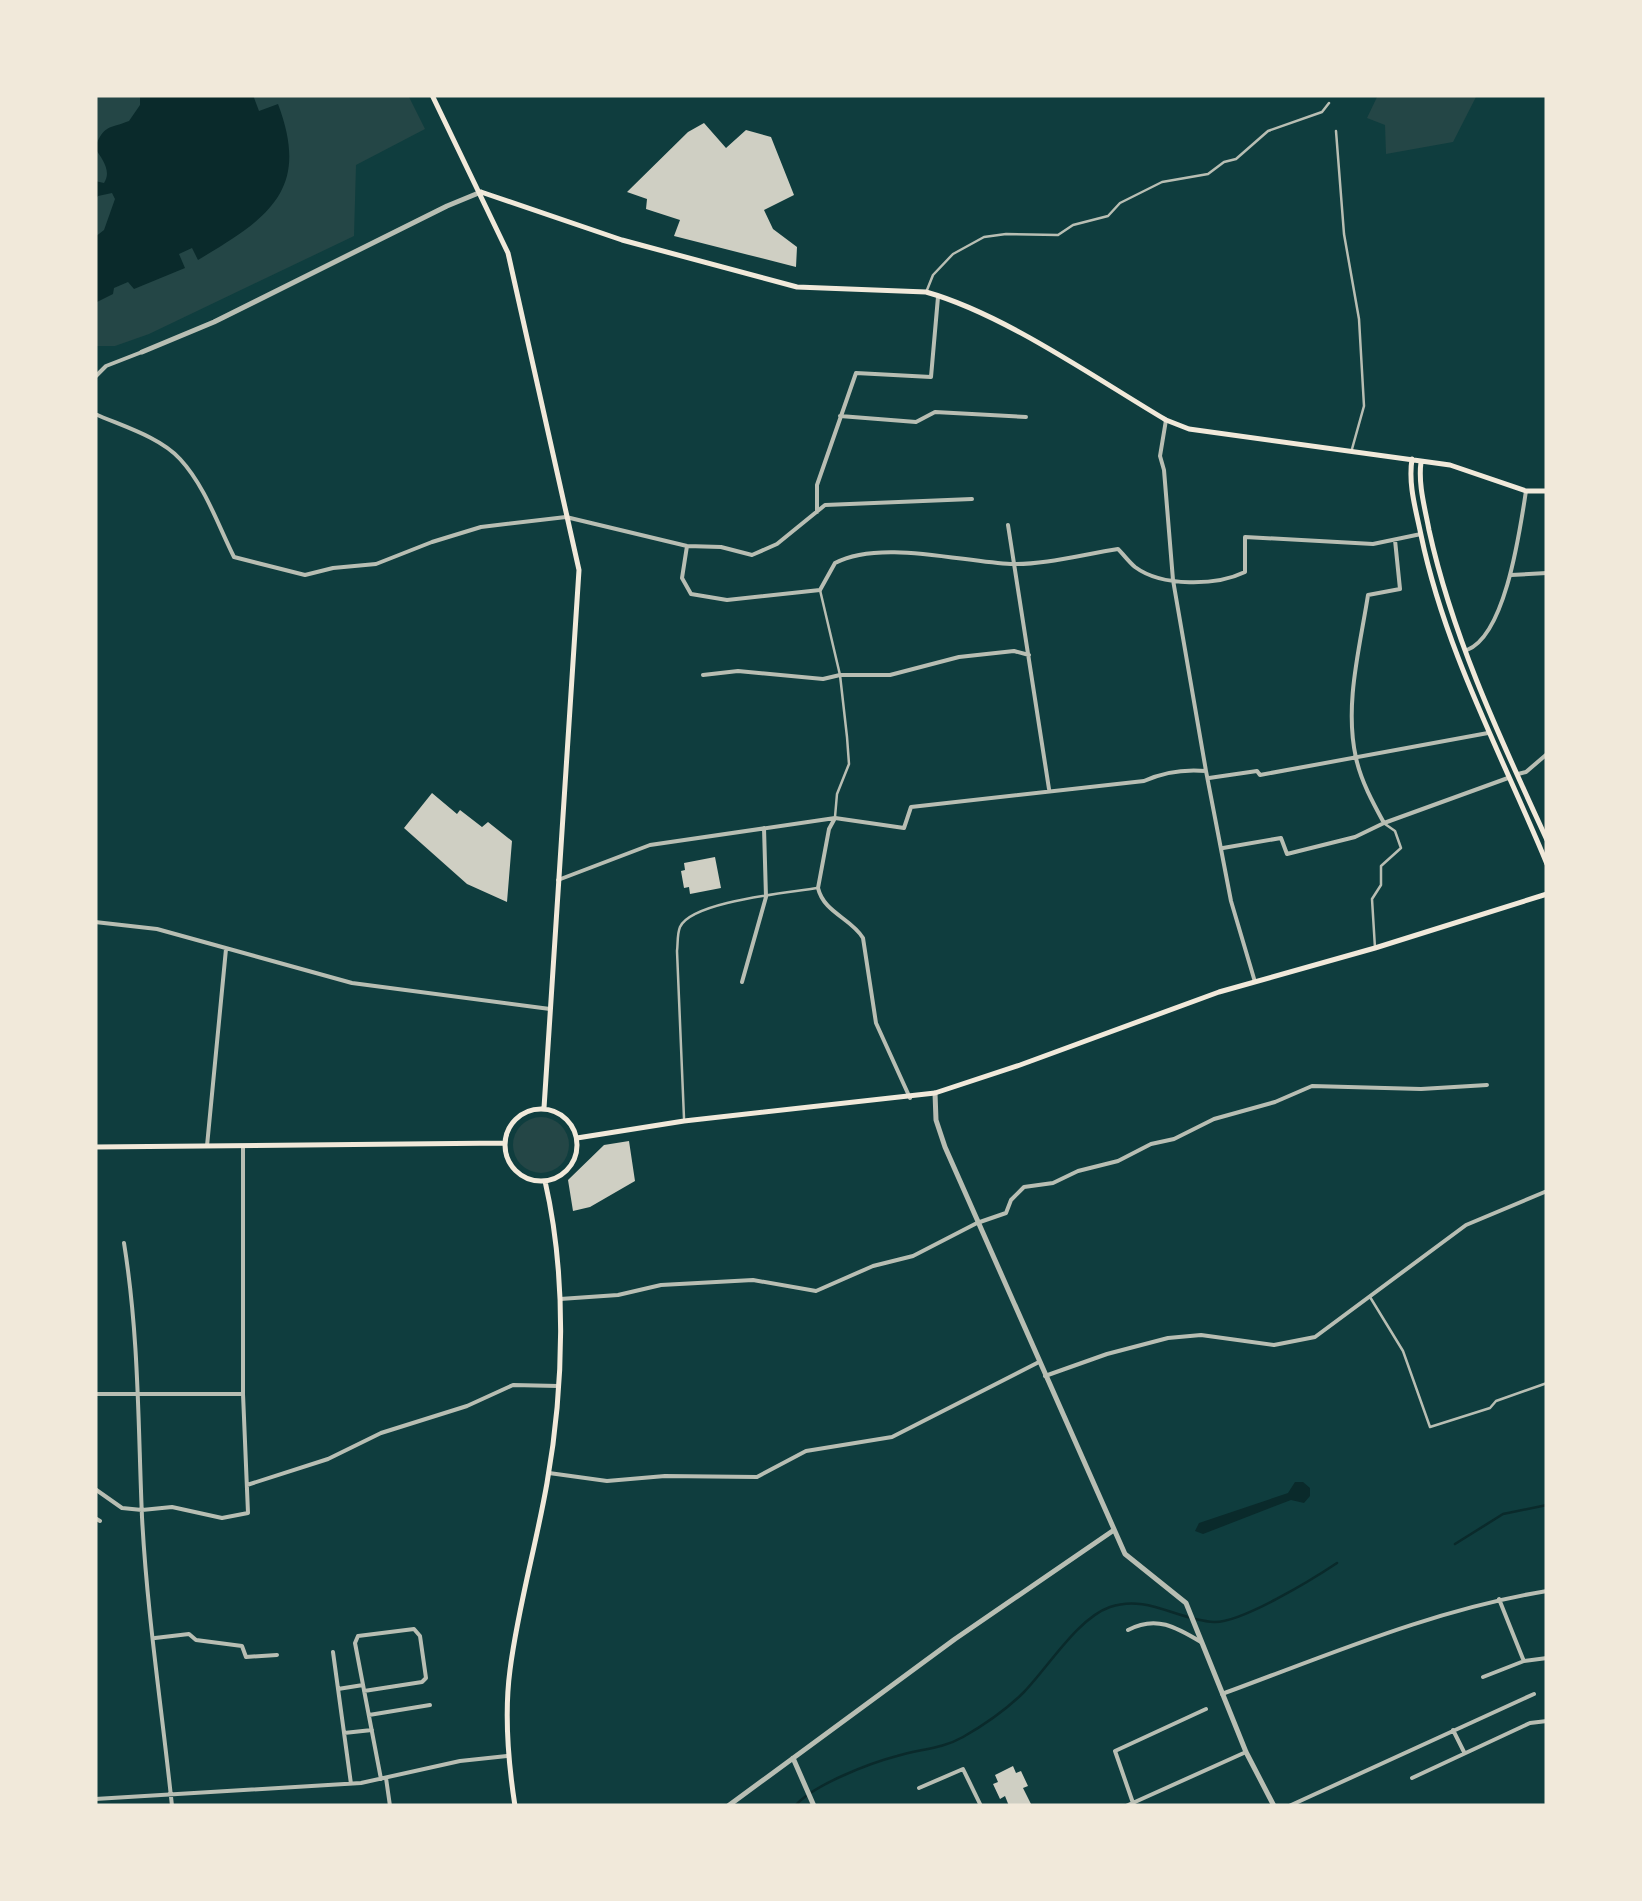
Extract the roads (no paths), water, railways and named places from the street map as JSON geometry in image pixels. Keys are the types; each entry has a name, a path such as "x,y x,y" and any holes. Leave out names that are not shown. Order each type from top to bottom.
{"main road":[{"path":"432,95 482,192 508,254 579,570 544,1108"},
{"path":"482,192 622,240 797,287 938,295 994,320 1166,420 1189,429 1450,465 1526,491 1547,491"},
{"path":"1412,459 1411,483 1421,534 1451,640 1547,864"},
{"path":"1421,460 1420,482 1434,550 1465,651 1547,840"},
{"path":"578,1138 684,1121 935,1093 1256,982 1547,894"},
{"path":"544,1108 566,1117 578,1138 574,1162 566,1172 545,1181 521,1175 512,1166 504,1143 513,1122 532,1109 544,1108"},
{"path":"95,1146 504,1143"},
{"path":"515,1806 507,1756 510,1672 549,1474 558,1386 559,1299 554,1220 545,1181"}],"street":[{"path":"95,377 106,366 214,322 482,192"},
{"path":"817,512 817,485 856,373 931,377 938,295"},
{"path":"840,416 916,422 935,412 1026,418"},
{"path":"95,414 143,434 178,456 199,484 234,557 305,575 376,564 481,527 566,517 687,546 752,555 777,544 825,505 972,499"},
{"path":"1166,420 1160,456 1174,580 1230,901 1256,982"},
{"path":"1465,651 1475,647 1484,636 1507,590 1526,491"},
{"path":"1008,525 1049,789"},
{"path":"687,546 682,578 691,594 727,600 820,590 835,563 858,555 956,555 1013,564 1118,549 1138,569 1183,583 1229,580 1245,572 1245,537 1343,544 1421,534"},
{"path":"1384,823 1370,799 1356,757 1353,688 1368,595 1400,588 1395,540"},
{"path":"1511,576 1547,573"},
{"path":"703,675 738,672 823,679 890,675 959,657 1014,651 1029,654"},
{"path":"1208,778 1257,771 1260,775 1488,733"},
{"path":"1517,775 1547,754"},
{"path":"558,880 650,845 835,818 904,828 911,808 1206,771"},
{"path":"1222,848 1282,838 1287,854 1355,838 1384,823 1508,778"},
{"path":"835,818 829,829 818,888 824,902 863,938 876,1023 910,1098"},
{"path":"742,982 766,898 764,828"},
{"path":"95,922 156,929 352,983 550,1009"},
{"path":"206,1146 226,948"},
{"path":"559,1299 618,1295 661,1285 753,1280 816,1291 874,1266 914,1256 1006,1213 1011,1200 1024,1187 1053,1183 1078,1171 1118,1161 1214,1119 1274,1102 1312,1086 1421,1089 1487,1085"},
{"path":"935,1093 936,1120 945,1147 1125,1554 1186,1603 1246,1752 1274,1806"},
{"path":"95,1489 122,1508 172,1508 222,1518 248,1513 243,1146"},
{"path":"1045,1376 1168,1338 1201,1335 1287,1345 1315,1337 1466,1225 1547,1191"},
{"path":"124,1243 134,1308 140,1394 142,1510 172,1806"},
{"path":"549,1474 607,1482 666,1476 750,1478 806,1452 892,1437 1039,1362"},
{"path":"247,1485 328,1458 382,1433 467,1406 513,1385 558,1386"},
{"path":"95,1394 244,1394"},
{"path":"728,1806 955,1639 1114,1530"},
{"path":"1222,1694 1385,1634 1498,1599 1547,1591"},
{"path":"1498,1599 1524,1661"},
{"path":"1128,1630 1142,1623 1170,1624 1201,1642"},
{"path":"338,1689 364,1688 422,1682 426,1678 420,1636 414,1628 358,1636 356,1643 364,1688 372,1730 390,1806"},
{"path":"155,1638 189,1634 196,1640 242,1646 246,1657 277,1655"},
{"path":"333,1652 351,1784"},
{"path":"1483,1677 1524,1661 1547,1658"},
{"path":"1289,1806 1534,1694"},
{"path":"369,1715 430,1705"},
{"path":"1133,1803 1115,1751 1206,1709"},
{"path":"1412,1778 1530,1723 1547,1720"},
{"path":"344,1733 372,1730"},
{"path":"1453,1730 1464,1754"},
{"path":"1126,1806 1246,1752"},
{"path":"95,1799 351,1784 460,1761 507,1756"},
{"path":"793,1758 814,1805"},
{"path":"919,1788 963,1769 981,1806"}],"lane":[{"path":"926,292 934,275 953,254 984,237 1058,236 1073,225 1108,216 1120,203 1162,182 1208,174 1224,162 1236,159 1268,131 1322,112 1329,103"},
{"path":"1336,131 1344,234 1360,319 1364,406 1352,451"},
{"path":"820,590 840,675 848,764 837,794 835,818"},
{"path":"1375,948 1372,900 1380,885 1380,866 1401,848 1395,831 1384,823"},
{"path":"684,1121 676,952 680,926 691,915 711,907 818,888"},
{"path":"1369,1295 1403,1351 1430,1427 1547,1384"}],"waterway":[{"path":"1455,1544 1503,1514 1547,1505"},
{"path":"795,1806 843,1776 886,1759 947,1744 979,1727 1024,1692 1087,1621 1110,1607 1137,1604 1200,1620 1226,1620 1277,1599 1337,1563"}]}
